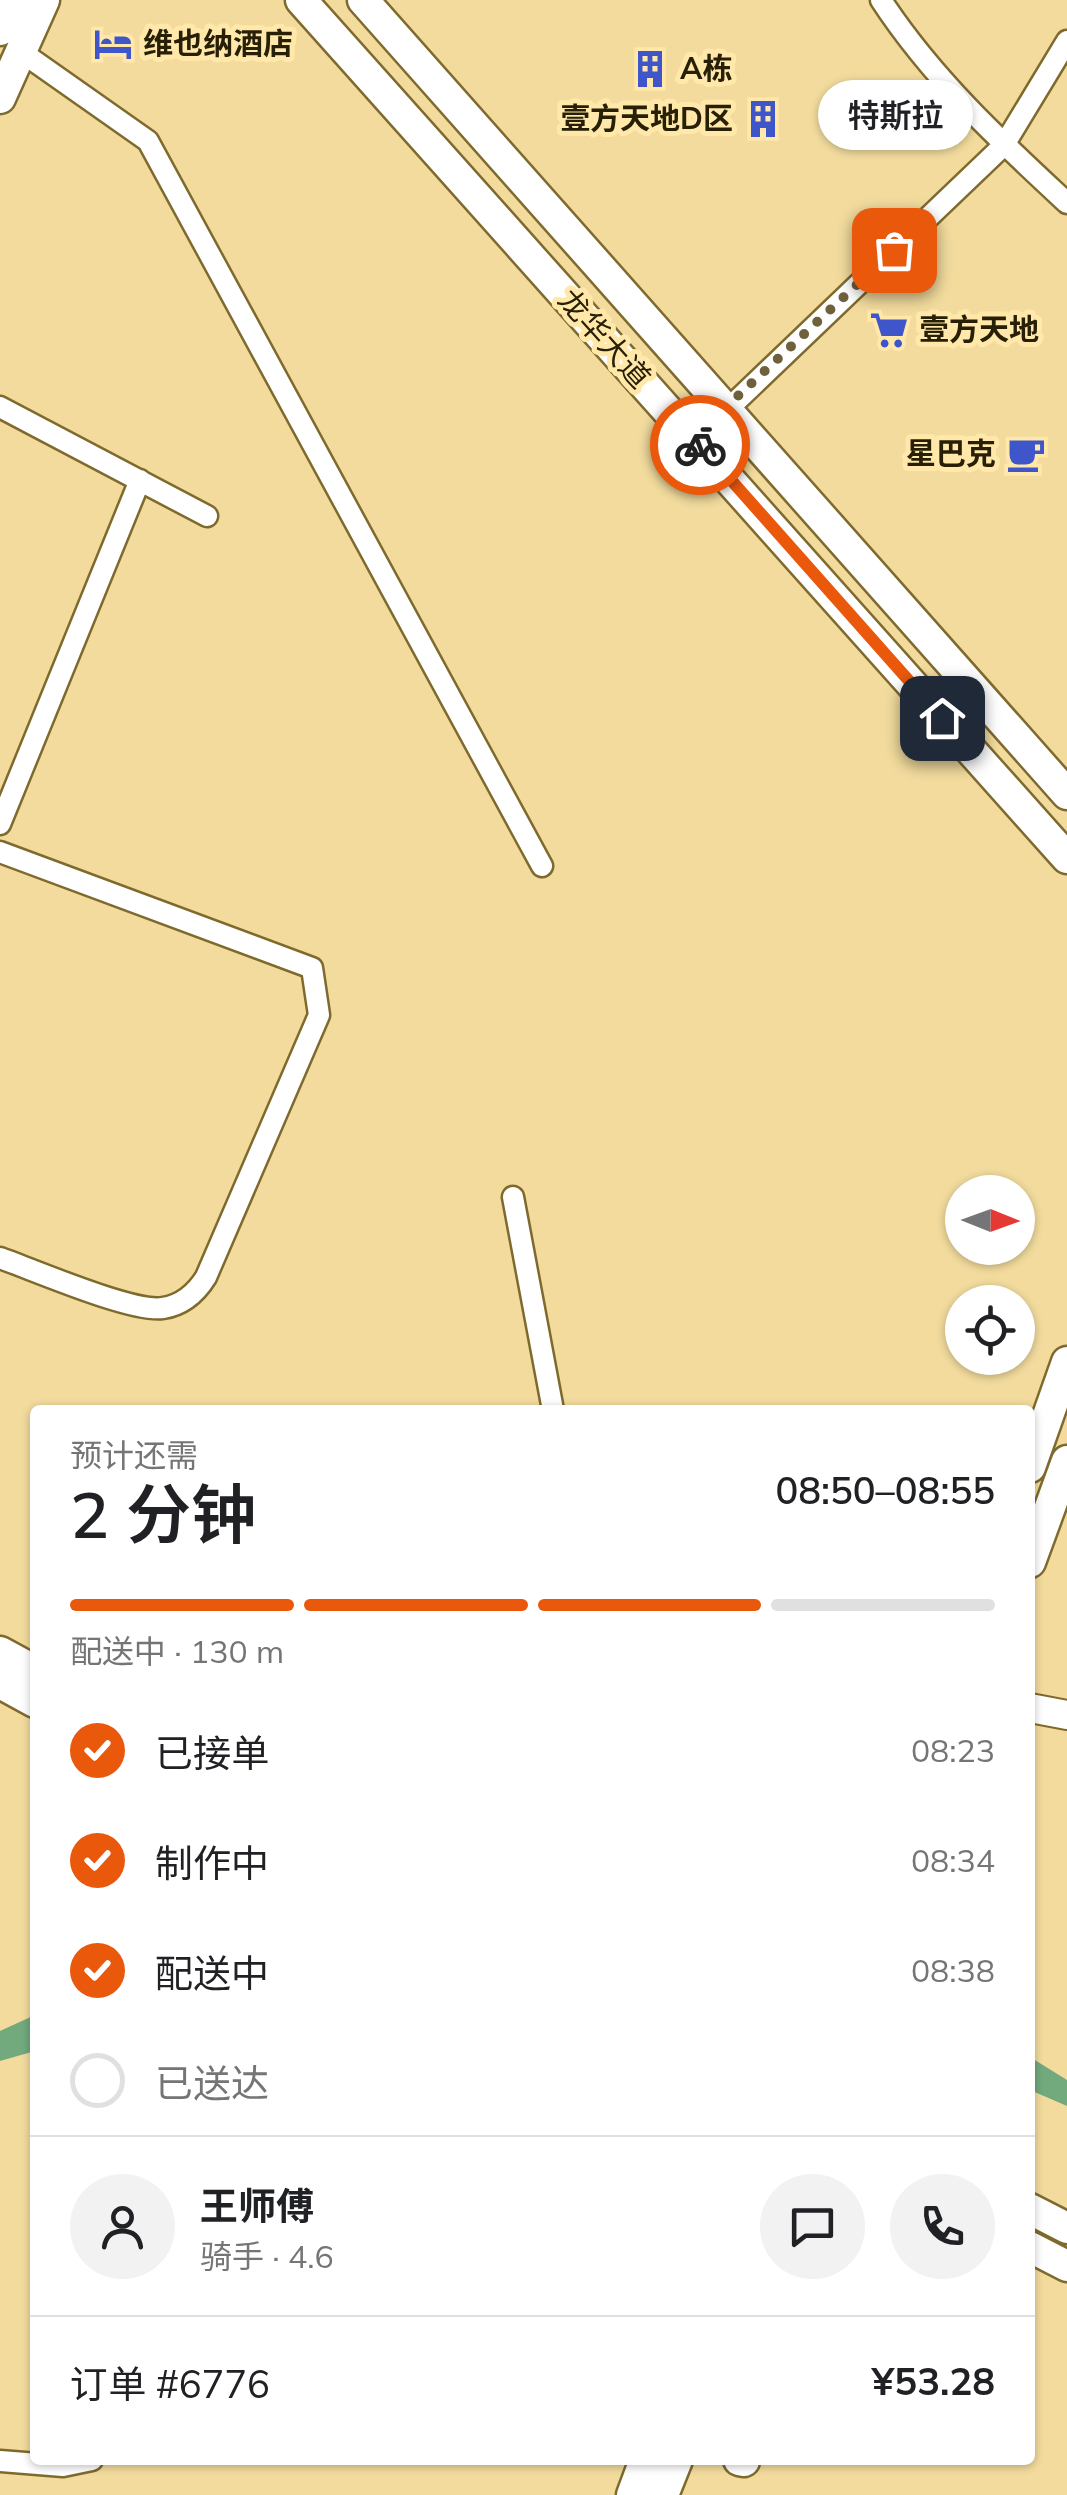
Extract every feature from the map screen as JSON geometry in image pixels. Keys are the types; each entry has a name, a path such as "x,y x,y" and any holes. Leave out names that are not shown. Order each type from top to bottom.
{"main road":[{"path":"0,98 14,0"},
{"path":"10,40 44,0"},
{"name":"龙华大道","path":"301,0 1067,858"},
{"name":"龙华大道","path":"363,0 1067,794"},
{"path":"1035,1453 1067,1362"},
{"path":"1035,1548 1067,1461"},
{"path":"0,1652 30,1668"},
{"path":"0,1682 30,1699"},
{"path":"1035,2212 1067,2228"},
{"path":"1035,2250 1067,2266"},
{"path":"632,2495 664,2473"}],"street":[{"path":"881,0 919,54 960,101 1067,203"},
{"path":"10,40 148,142 542,866"},
{"path":"693,438 1004,144 1067,41"},
{"path":"0,407 206,516"},
{"path":"0,824 140,480"},
{"path":"0,852 312,968 319,1015 206,1277 192,1294 163,1308 141,1308 0,1258"},
{"path":"513,1197 552,1405"},
{"path":"1035,1709 1067,1715"},
{"path":"0,2461 30,2463"}],"shaded area":[{"path":"30,2017 30,2052 0,2061 0,2031"},
{"path":"1035,2060 1067,2080 1067,2106 1035,2092"}],"way so far":[{"path":"700,445 693,438 894,250"}],"place":[{"name":"维也纳酒店","path":"113,44"},
{"name":"A栋","path":"650,69"},
{"name":"壹方天地D区","path":"763,119"},
{"name":"特斯拉","path":"894,250"},
{"name":"壹方天地","path":"889,330"},
{"name":"星巴克","path":"1026,454"}],"route":[{"path":"700,445 942,718"}]}
